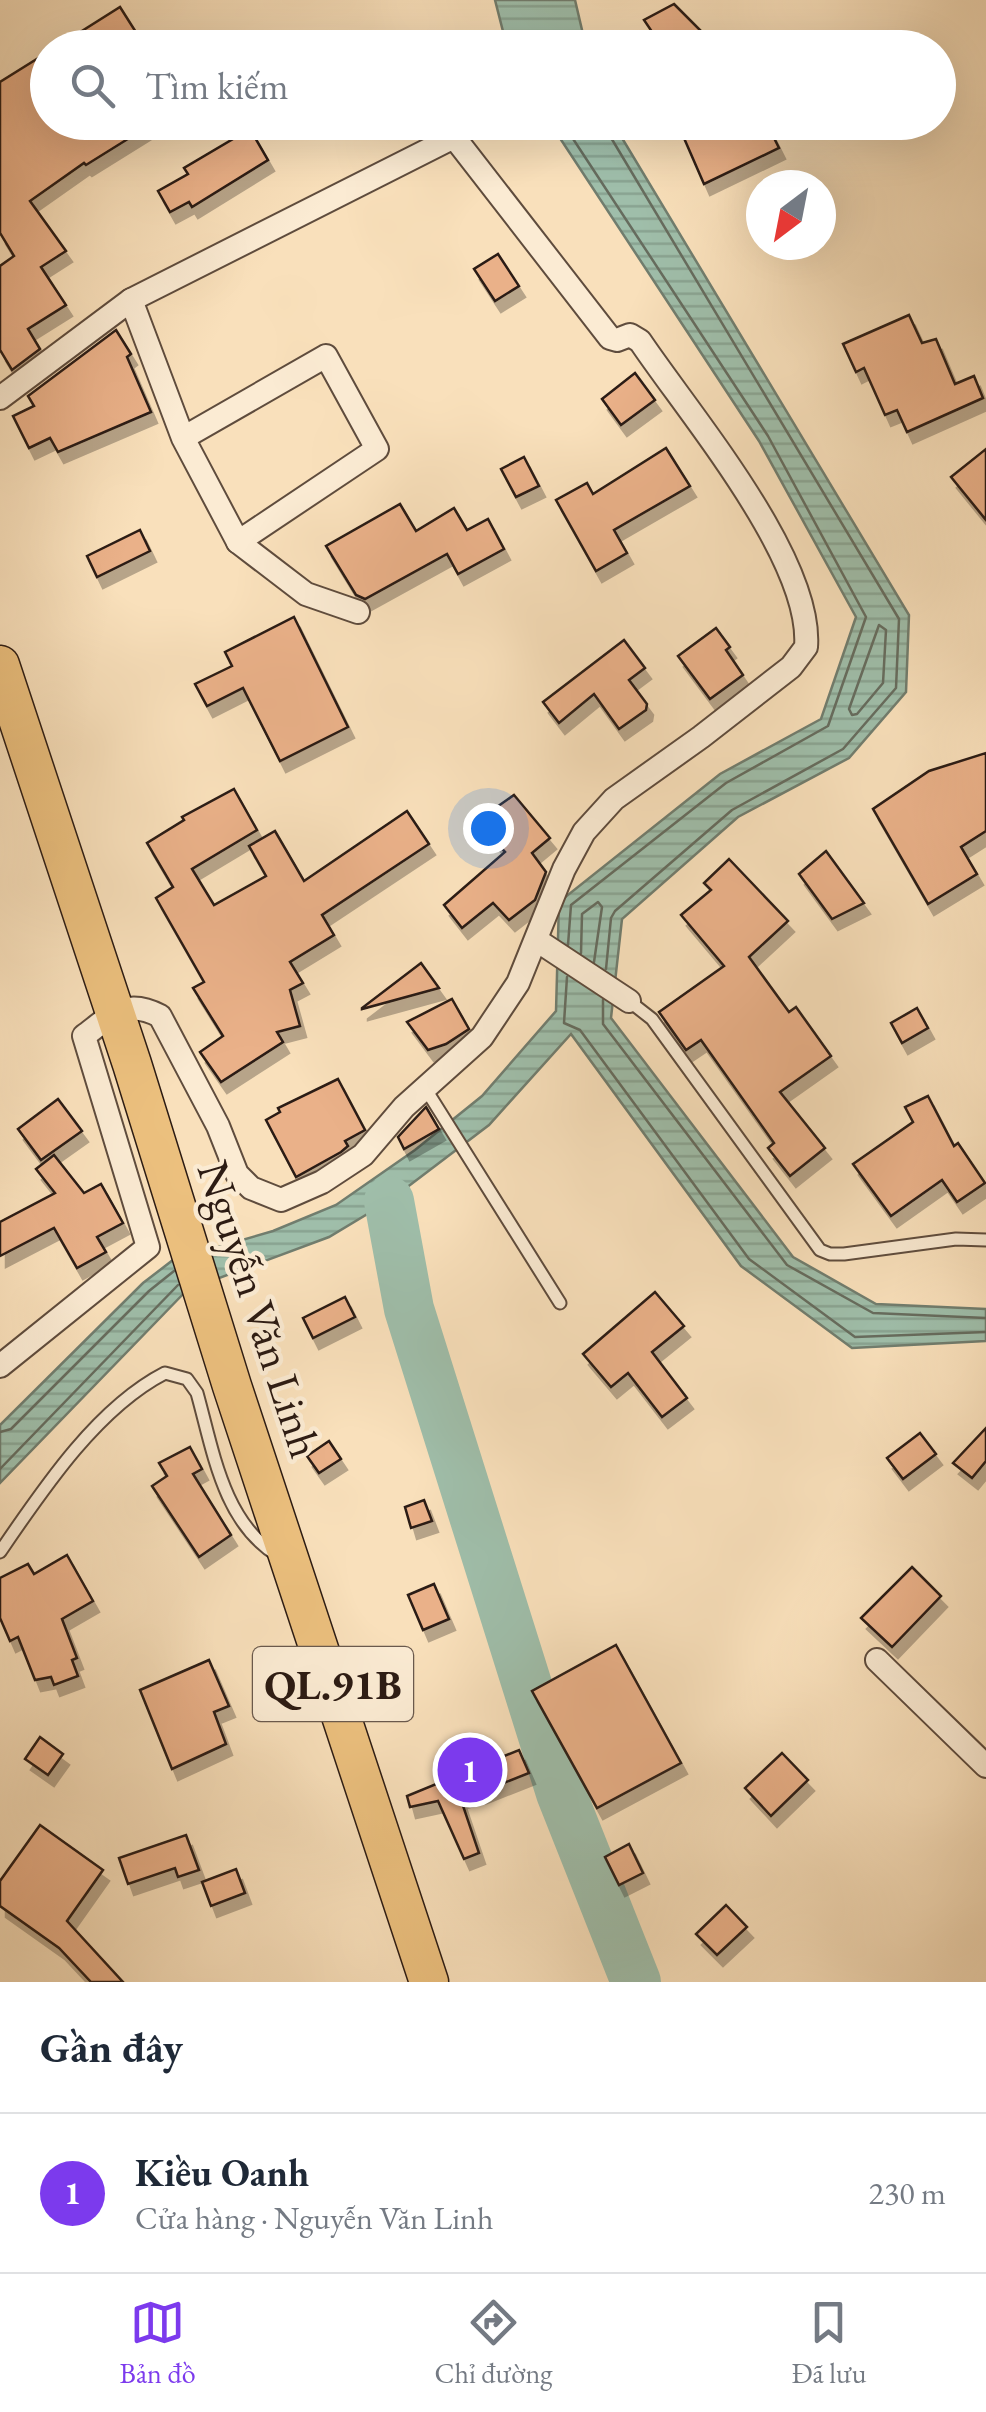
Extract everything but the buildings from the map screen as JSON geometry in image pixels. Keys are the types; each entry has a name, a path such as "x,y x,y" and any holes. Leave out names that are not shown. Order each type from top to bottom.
{"highway":[{"name":"Nguyễn Văn Linh","path":"0,664 429,1982"}],"street":[{"path":"0,398 131,300 448,140"},
{"path":"0,1366 148,1247 84,1036 115,1012 132,1006 144,1007 160,1016 218,1126 237,1174 266,1196 282,1200 344,1168 363,1155 404,1106 482,1036 546,947 564,869 584,832 614,799 792,667 806,646 804,620 791,574 766,522 640,341 630,335 610,338 456,140"},
{"path":"131,300 183,438 238,542 306,594 358,612"},
{"path":"183,438 326,356 377,449 238,542"},
{"path":"546,947 629,1001"},
{"path":"877,1660 986,1766"}],"lane":[{"path":"629,1001 652,1019 820,1250 844,1254 956,1239 986,1240"},
{"path":"425,1088 560,1302"},
{"path":"0,1552 68,1460 126,1397 165,1373 186,1379 197,1393 229,1504 263,1547 294,1566"}],"water":[{"path":"495,0 575,0 582,30 503,30"},
{"path":"561,140 623,140 909,615 906,692 849,758 738,817 622,919 611,1018 793,1257 876,1304 986,1309 986,1341 852,1348 741,1266 571,1034 489,1125 389,1201 329,1237 187,1290 0,1483 0,1425 143,1283 173,1260 273,1231 336,1205 415,1150 482,1096 556,1011 559,902 720,774 821,719 856,617 759,441"}],"waterway":[{"path":"389,1201 409,1309 561,1793 636,1982"}],"place":[{"name":"Kiều Oanh","path":"470,1770"}]}
